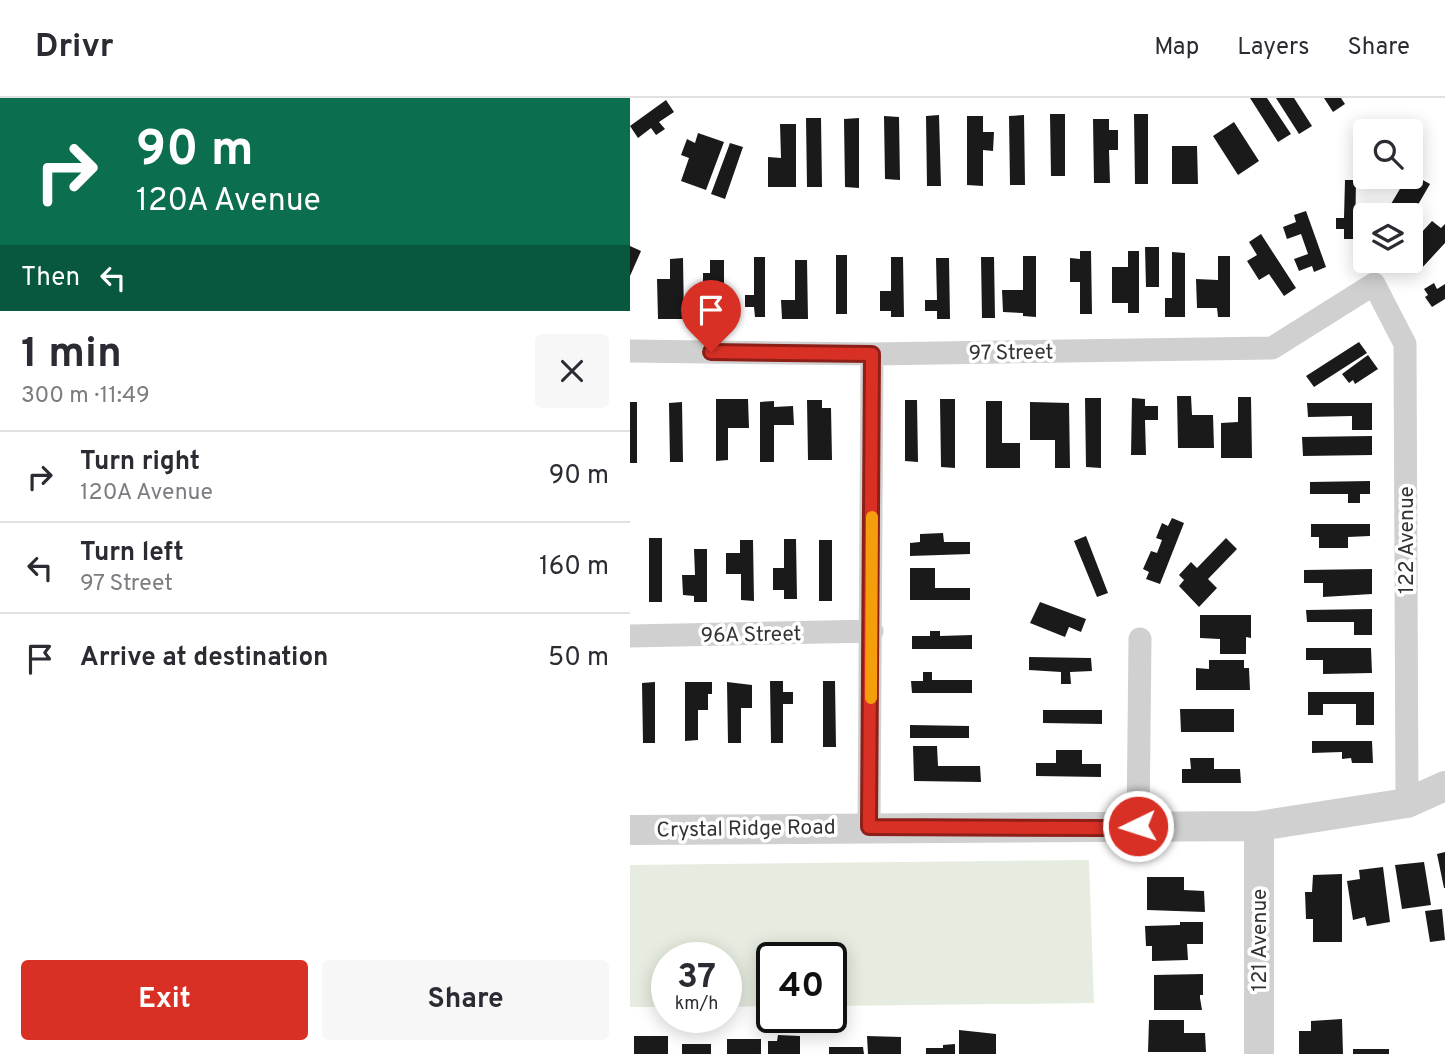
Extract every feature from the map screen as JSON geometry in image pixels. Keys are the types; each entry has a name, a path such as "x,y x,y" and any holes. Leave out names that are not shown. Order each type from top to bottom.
{"street":[{"name":"97 Street","path":"630,351 872,354 1272,348 1374,284"},
{"name":"122 Avenue","path":"1374,284 1405,344 1407,803"},
{"path":"869,827 872,354"},
{"name":"96A Street","path":"630,636 872,631"},
{"path":"1138,826 1140,639"},
{"name":"Crystal Ridge Road","path":"630,830 1259,826 1407,803 1445,786"},
{"name":"121 Avenue","path":"1259,826 1259,1054"}],"shaded area":[{"path":"1089,860 1094,1003 847,1006 847,942 756,942 756,1006 742,1007 742,942 651,942 651,1007 630,1007 630,865"}],"building":[{"path":"1250,98 1267,98 1291,134 1278,142"},
{"path":"1276,98 1294,98 1312,126 1299,134"},
{"path":"1324,98 1341,98 1345,104 1333,112"},
{"path":"666,100 674,112 659,122 665,129 656,135 651,128 638,138 630,126"},
{"path":"1050,114 1065,114 1065,176 1051,176"},
{"path":"1134,114 1148,114 1148,184 1135,184"},
{"path":"939,115 941,186 927,186 926,116"},
{"path":"1024,115 1025,185 1010,185 1009,116"},
{"path":"884,116 899,117 900,180 885,179"},
{"path":"967,116 983,116 983,132 994,132 993,151 983,150 983,186 967,185"},
{"path":"806,118 821,118 822,187 807,187"},
{"path":"859,118 859,188 845,187 844,119"},
{"path":"1093,119 1109,119 1109,130 1118,130 1118,150 1109,150 1110,183 1094,183"},
{"path":"1234,122 1259,161 1238,175 1213,136"},
{"path":"780,124 796,124 796,187 768,187 768,157 781,158"},
{"path":"698,133 724,142 706,190 681,181 689,158 681,155 687,139 695,143"},
{"path":"730,143 743,147 725,199 711,194"},
{"path":"1172,146 1197,146 1198,184 1172,184"},
{"path":"1345,180 1353,180 1353,189 1356,189 1353,239 1344,239 1344,229 1336,229 1336,218 1344,218"},
{"path":"1423,180 1430,184 1419,203 1392,203 1400,189 1423,189"},
{"path":"1306,211 1326,267 1314,272 1312,266 1299,271 1294,259 1308,254 1301,234 1287,239 1283,227 1296,222 1294,215"},
{"path":"1432,221 1441,228 1445,224 1445,243 1423,267 1423,231"},
{"path":"1261,234 1296,288 1284,296 1269,274 1259,280 1247,261 1257,255 1249,242"},
{"path":"630,246 641,251 630,276"},
{"path":"1145,247 1159,247 1159,287 1146,287"},
{"path":"1080,251 1091,251 1092,314 1080,314 1080,282 1070,282 1070,258 1080,259"},
{"path":"1128,251 1139,251 1139,313 1128,313 1128,303 1112,303 1112,267 1128,267"},
{"path":"1172,252 1185,253 1185,317 1165,317 1165,298 1172,298"},
{"path":"836,255 847,255 847,314 836,314"},
{"path":"1023,256 1036,256 1036,317 1003,312 1002,290 1023,290"},
{"path":"1218,256 1230,256 1230,317 1218,317 1217,308 1197,308 1196,279 1218,280"},
{"path":"754,257 765,257 765,317 755,317 754,307 745,307 745,295 754,295"},
{"path":"891,257 903,257 904,317 891,317 891,311 880,311 880,291 891,291"},
{"path":"981,257 994,257 995,318 982,318"},
{"path":"683,258 684,319 658,319 657,279 670,279 670,259"},
{"path":"936,258 949,258 950,319 937,319 937,311 925,311 925,300 937,300"},
{"path":"710,260 724,260 724,322 711,322 711,291 703,291 703,273 710,273"},
{"path":"795,260 807,260 808,319 782,319 781,300 795,300"},
{"path":"1434,283 1437,289 1445,284 1445,299 1432,307 1425,297 1428,295 1424,289"},
{"path":"1359,342 1367,353 1314,387 1306,376"},
{"path":"1368,355 1378,369 1355,384 1353,380 1349,383 1342,374"},
{"path":"1177,396 1191,396 1192,415 1213,415 1214,448 1178,448"},
{"path":"1238,397 1251,397 1252,458 1221,458 1221,423 1238,422"},
{"path":"1085,398 1101,398 1101,468 1086,467"},
{"path":"1132,398 1145,399 1145,406 1158,406 1158,420 1145,420 1146,455 1131,455"},
{"path":"716,399 748,399 749,428 728,428 728,460 716,461"},
{"path":"940,399 955,399 955,468 941,467"},
{"path":"807,400 822,400 822,408 831,408 832,460 808,460"},
{"path":"905,400 917,400 918,462 905,461"},
{"path":"774,401 774,407 793,406 794,425 774,425 774,462 760,462 760,402"},
{"path":"986,401 1002,401 1002,443 1020,443 1020,468 986,468"},
{"path":"630,402 637,402 637,463 630,463"},
{"path":"682,402 683,462 670,462 669,403"},
{"path":"1030,402 1069,403 1070,468 1055,468 1055,440 1030,440"},
{"path":"1307,403 1372,403 1372,430 1352,430 1352,416 1308,417"},
{"path":"1372,436 1372,455 1303,456 1302,437"},
{"path":"1370,481 1370,494 1360,494 1360,503 1348,503 1348,494 1310,494 1310,482"},
{"path":"1172,518 1184,523 1160,584 1146,579 1149,572 1143,569 1151,551 1157,553 1162,540 1156,538 1162,523 1168,526"},
{"path":"1311,524 1370,524 1370,536 1348,537 1348,548 1319,548 1319,537 1311,537"},
{"path":"943,533 944,542 970,542 970,554 910,556 910,543 920,542 920,534"},
{"path":"1086,536 1108,593 1097,597 1074,541"},
{"path":"649,538 662,538 662,602 649,602"},
{"path":"1226,538 1237,549 1208,579 1217,588 1199,607 1179,586 1184,580 1179,575 1191,562 1197,568"},
{"path":"784,539 796,539 797,599 784,599 784,590 773,590 773,568 784,568"},
{"path":"740,540 753,540 754,601 741,600 741,574 726,574 726,553 740,553"},
{"path":"819,540 832,540 832,601 819,601"},
{"path":"694,549 707,549 707,602 694,602 694,596 683,595 682,575 695,575"},
{"path":"910,568 935,568 935,588 970,588 970,600 910,600"},
{"path":"1372,569 1372,594 1323,597 1323,583 1304,583 1304,570"},
{"path":"1040,602 1086,619 1081,632 1069,627 1065,637 1030,623"},
{"path":"1372,609 1372,635 1354,635 1354,622 1307,622 1306,610"},
{"path":"1200,615 1251,615 1251,638 1246,637 1246,654 1220,654 1220,639 1200,638"},
{"path":"930,631 940,631 940,636 972,635 972,649 912,649 912,636 930,636"},
{"path":"1306,648 1371,648 1372,673 1323,674 1323,660 1306,660"},
{"path":"1029,657 1091,658 1092,671 1070,672 1071,684 1061,684 1061,672 1029,670"},
{"path":"1209,660 1244,660 1244,668 1249,668 1250,690 1196,690 1196,668 1209,669"},
{"path":"923,672 932,672 932,680 972,680 972,693 912,693 911,681 923,681"},
{"path":"770,681 783,681 783,692 793,692 793,704 783,704 783,743 771,743"},
{"path":"823,681 835,681 836,747 823,747"},
{"path":"655,682 655,743 643,743 642,683"},
{"path":"685,682 712,682 712,694 708,694 708,710 698,710 698,740 685,741"},
{"path":"727,682 752,685 752,708 741,708 741,743 728,743"},
{"path":"1308,692 1374,692 1374,725 1356,725 1356,704 1323,704 1323,715 1308,715"},
{"path":"1180,709 1234,709 1234,732 1181,732"},
{"path":"1043,710 1102,710 1102,724 1043,723"},
{"path":"910,725 969,726 969,738 910,738"},
{"path":"1312,741 1372,741 1373,763 1352,763 1351,758 1342,759 1342,752 1312,753"},
{"path":"913,746 937,746 938,766 980,766 981,782 914,781"},
{"path":"1056,750 1082,750 1082,764 1101,764 1101,777 1036,776 1036,763 1056,763"},
{"path":"1190,758 1214,758 1214,769 1240,769 1241,783 1182,783 1182,769 1191,769"},
{"path":"1445,852 1445,888 1444,888 1437,854"},
{"path":"1424,862 1431,905 1402,909 1395,865"},
{"path":"1383,867 1390,922 1367,926 1365,917 1353,920 1347,881 1360,879 1359,870"},
{"path":"1342,874 1342,942 1313,942 1313,919 1306,919 1305,892 1312,892 1313,875"},
{"path":"1147,877 1184,877 1184,890 1204,891 1205,912 1147,910"},
{"path":"1442,909 1445,940 1430,942 1425,911"},
{"path":"1180,922 1203,922 1203,944 1187,944 1188,960 1152,961 1152,946 1146,946 1145,926 1180,925"},
{"path":"1203,974 1203,995 1200,995 1202,1010 1154,1010 1154,975"},
{"path":"1342,1019 1343,1054 1299,1054 1299,1031 1311,1031 1311,1021"},
{"path":"1149,1020 1184,1020 1184,1033 1205,1033 1206,1052 1148,1052"},
{"path":"959,1030 996,1034 996,1054 959,1054"},
{"path":"778,1035 800,1036 800,1054 768,1054 768,1041 777,1041"},
{"path":"634,1036 668,1036 668,1054 634,1054"},
{"path":"867,1036 901,1037 901,1054 868,1054"},
{"path":"727,1039 761,1039 761,1054 727,1054"},
{"path":"682,1044 711,1044 711,1054 682,1054"},
{"path":"955,1044 955,1054 926,1054 926,1048 943,1048 943,1045"},
{"path":"829,1047 863,1047 864,1054 829,1054"},
{"path":"1353,1049 1389,1049 1389,1054 1353,1054"}],"slow traffic":[{"path":"871,698 872,517"}],"route":[{"path":"711,352 872,354 869,827 1138,826"}]}
